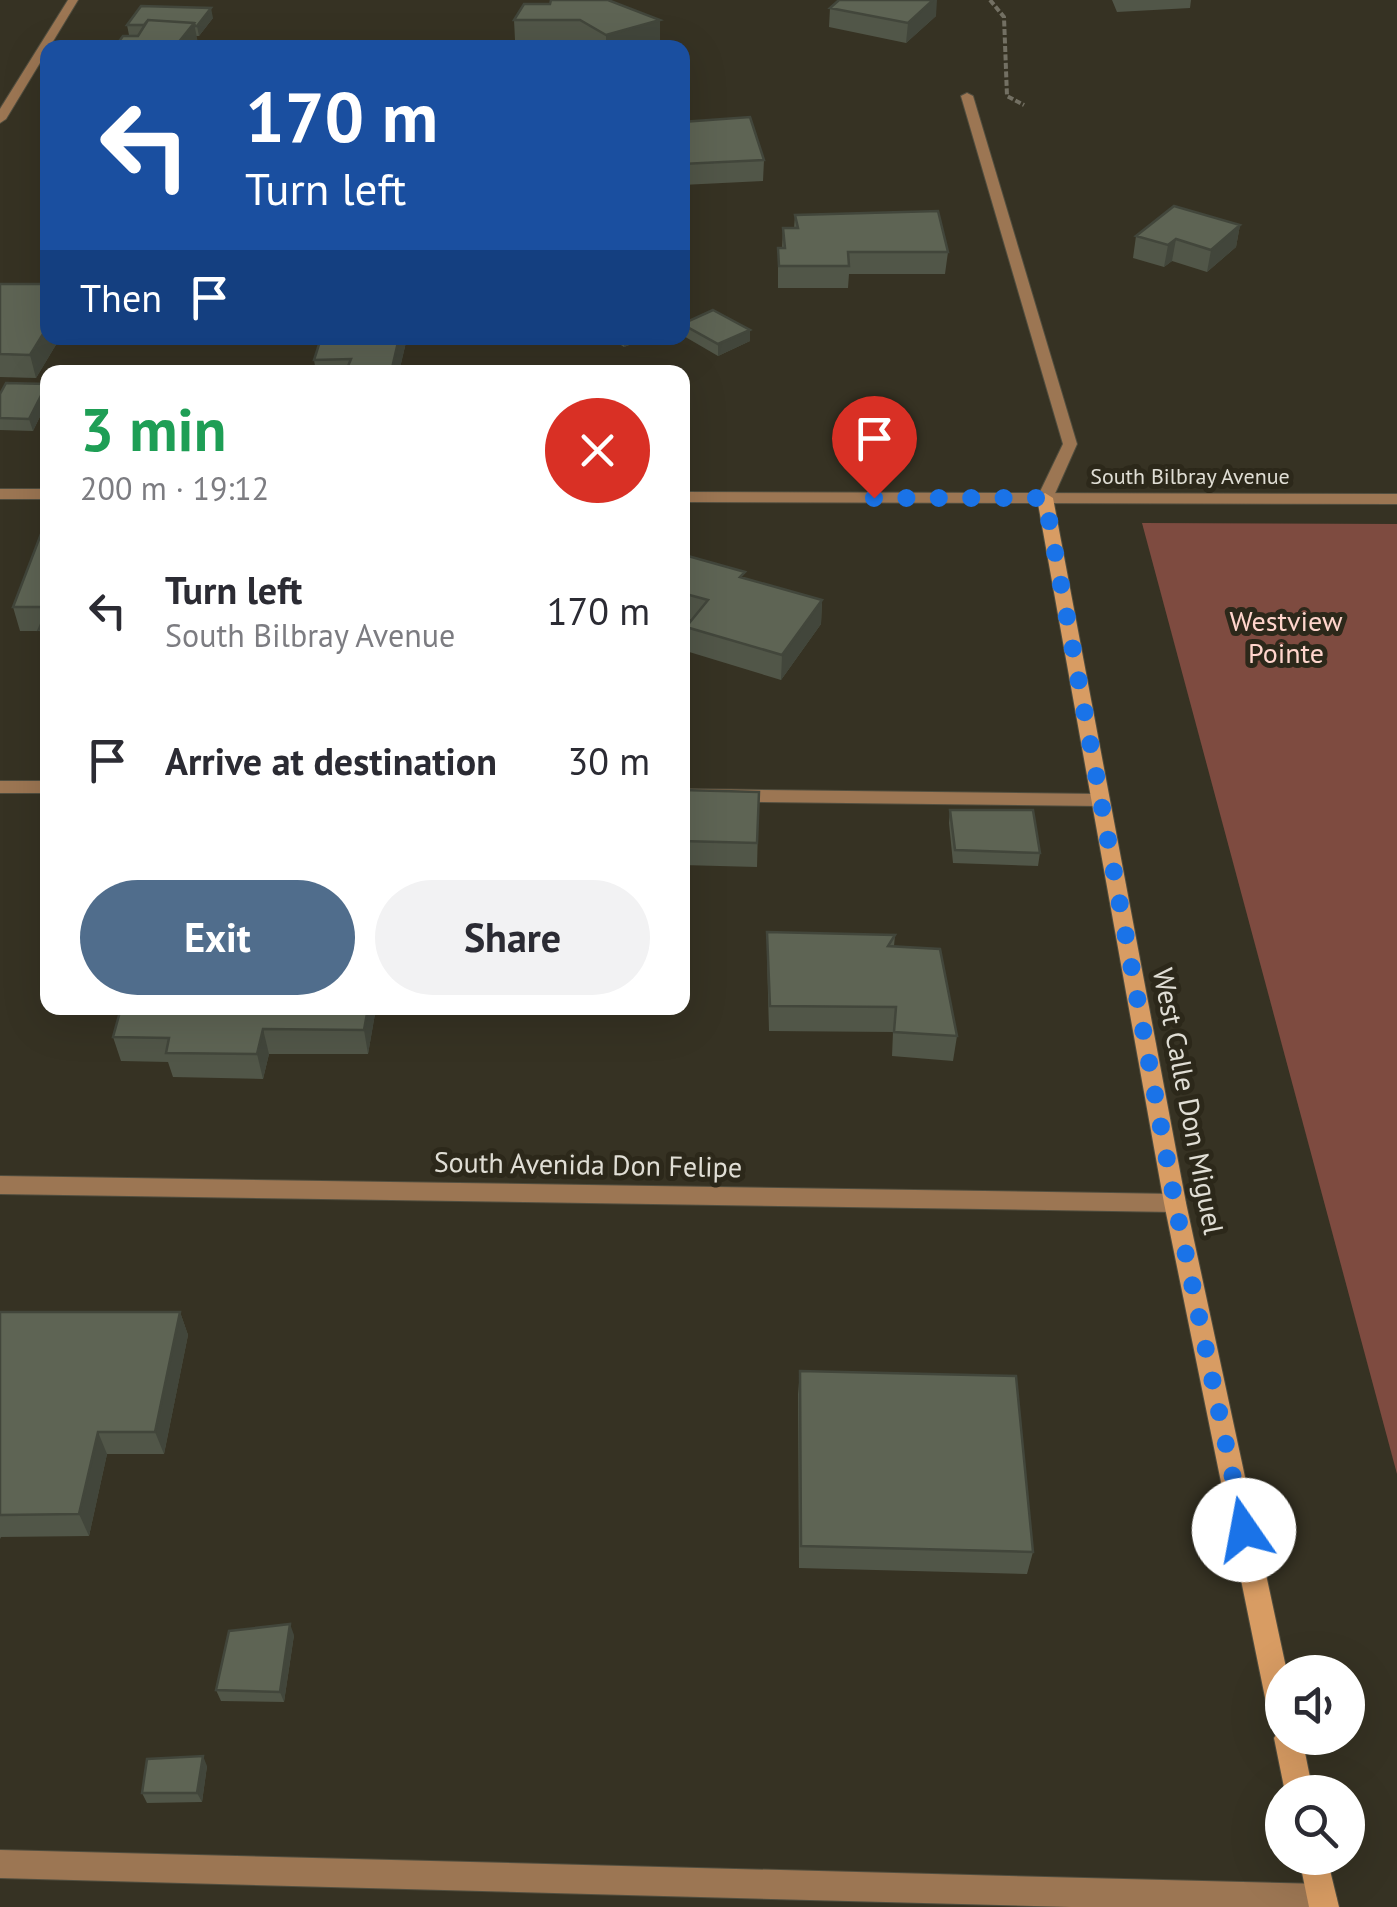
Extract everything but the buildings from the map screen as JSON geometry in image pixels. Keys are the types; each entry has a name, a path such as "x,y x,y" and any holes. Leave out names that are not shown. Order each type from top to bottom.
{"street":[{"path":"48,40 73,0"},
{"path":"0,119 40,54"},
{"path":"967,96 1070,444 1045,498"},
{"path":"0,494 40,494"},
{"name":"South Bilbray Avenue","path":"690,497 1397,499"},
{"name":"West Calle Don Miguel","path":"1045,498 1175,1203 1270,1655"},
{"path":"0,787 40,787"},
{"path":"690,795 1100,800"},
{"name":"South Avenida Don Felipe","path":"0,1185 1175,1203"},
{"path":"0,1864 1323,1903 1317,1875"}],"path":[{"path":"990,0 1004,17 1007,96 1024,105"}],"green space":[{"name":"Westview Pointe","path":"1142,523 1397,524 1397,1474"}],"route":[{"path":"874,498 1045,498 1175,1203 1244,1530"}]}
